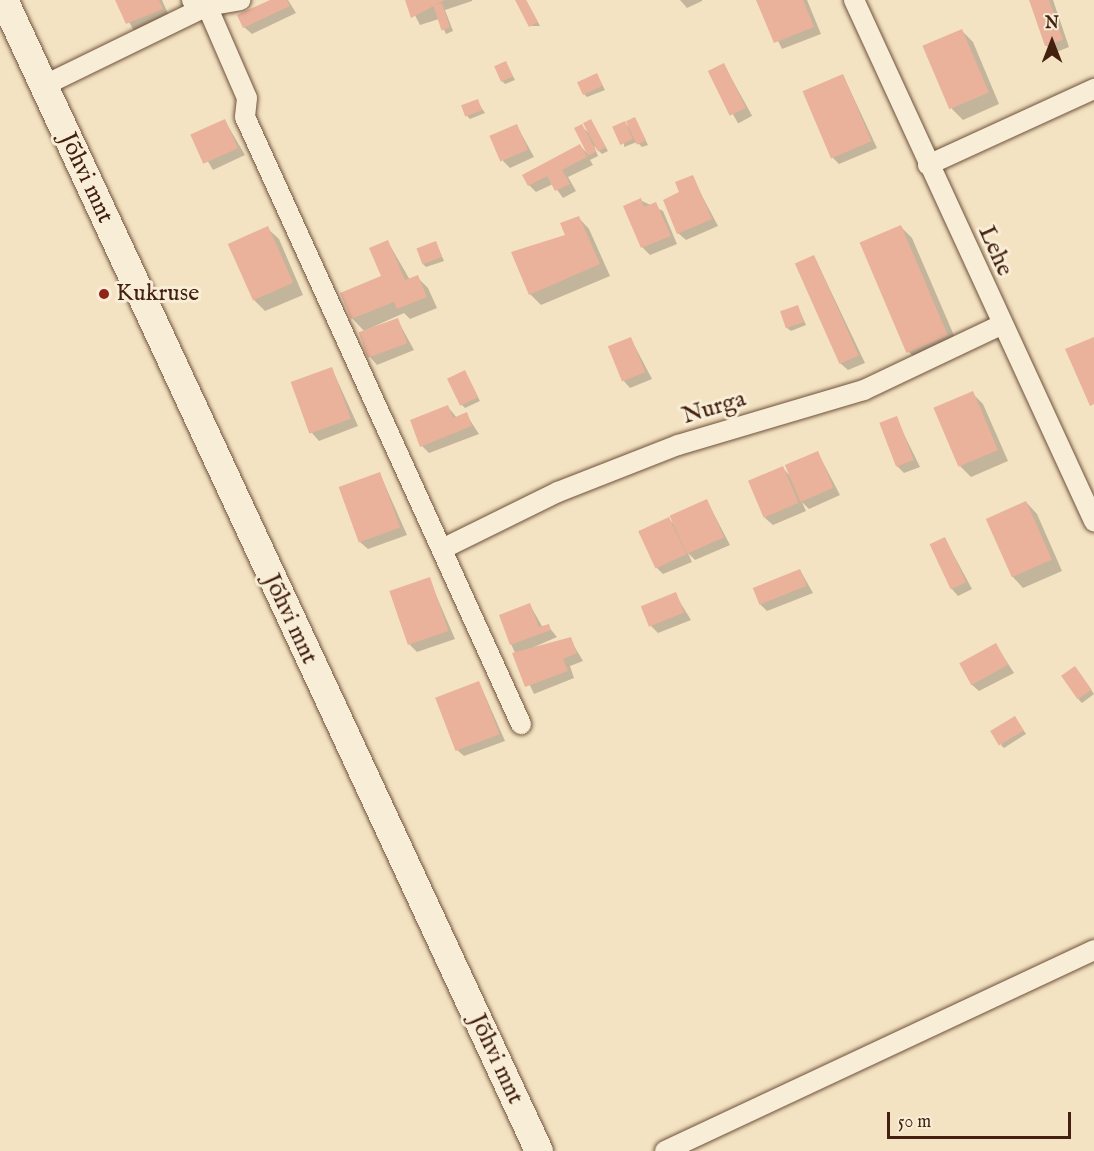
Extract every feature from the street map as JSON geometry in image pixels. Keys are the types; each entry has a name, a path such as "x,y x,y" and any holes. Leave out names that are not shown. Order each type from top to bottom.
{"main road":[{"name":"Jõhvi mnt","path":"4,0 539,1151"}],"street":[{"path":"43,86 200,3 240,0"},
{"name":"Lehe","path":"854,0 1000,325 1094,521"},
{"path":"200,3 247,98 245,117 444,548 521,724"},
{"path":"928,165 1094,89"},
{"name":"Nurga","path":"444,548 558,492 678,445 864,390 1000,325"},
{"path":"665,1151 1094,950"}],"building":[{"path":"115,0 159,0 163,9 126,24"},
{"path":"270,0 287,0 290,6 243,28 237,15"},
{"path":"405,0 445,0 411,18"},
{"path":"515,0 526,0 538,22 529,27"},
{"path":"756,0 803,0 814,27 774,43"},
{"path":"1029,0 1049,0 1063,40 1045,46"},
{"path":"442,3 450,28 441,31 433,6"},
{"path":"962,29 989,93 949,109 922,46"},
{"path":"506,61 513,77 501,82 494,66"},
{"path":"724,63 746,108 730,116 708,71"},
{"path":"597,73 603,86 583,95 577,82"},
{"path":"843,74 872,141 831,158 802,91"},
{"path":"478,99 482,110 465,116 461,105"},
{"path":"635,117 646,141 637,145 626,121"},
{"path":"225,119 238,148 203,164 190,134"},
{"path":"591,119 606,147 598,151 583,123"},
{"path":"625,121 633,139 620,145 612,127"},
{"path":"517,124 528,150 500,161 489,136"},
{"path":"582,124 596,152 588,156 574,128"},
{"path":"580,144 587,157 562,170 570,184 555,191 547,176 528,186 522,175"},
{"path":"693,175 712,219 677,234 663,200 679,192 675,182"},
{"path":"641,198 644,207 656,202 671,236 641,248 623,206"},
{"path":"579,216 600,264 529,295 511,252 565,235 560,223"},
{"path":"901,225 948,335 906,353 860,243"},
{"path":"268,226 293,283 253,301 228,244"},
{"path":"388,240 405,280 418,275 427,297 397,309 394,302 351,319 340,293 381,276 369,248"},
{"path":"436,241 442,257 422,264 416,249"},
{"path":"814,255 859,355 840,364 795,264"},
{"path":"798,305 804,322 786,328 780,311"},
{"path":"398,318 407,343 368,358 359,332"},
{"path":"631,337 645,372 622,382 608,346"},
{"path":"1094,337 1094,404 1090,406 1065,349"},
{"path":"332,367 351,419 309,434 291,382"},
{"path":"465,370 478,397 460,406 447,379"},
{"path":"973,391 998,450 958,467 933,408"},
{"path":"448,405 453,418 467,412 472,426 420,447 410,420"},
{"path":"897,416 914,460 896,467 879,423"},
{"path":"818,451 834,488 800,502 785,465"},
{"path":"783,466 799,503 764,518 748,481"},
{"path":"380,472 400,527 359,542 339,487"},
{"path":"707,499 724,537 687,554 670,516"},
{"path":"1026,501 1052,559 1012,577 986,519"},
{"path":"669,517 686,554 656,569 638,531"},
{"path":"945,537 966,582 951,589 930,544"},
{"path":"800,569 807,586 759,605 753,588"},
{"path":"430,577 449,631 408,645 389,591"},
{"path":"676,592 684,612 649,627 641,606"},
{"path":"530,603 539,627 549,624 551,630 510,645 499,615"},
{"path":"571,637 577,653 563,659 568,671 525,687 512,653"},
{"path":"996,643 1008,665 971,685 959,663"},
{"path":"1075,666 1092,690 1078,700 1061,676"},
{"path":"479,681 499,734 456,751 435,698"},
{"path":"1015,716 1024,731 999,746 990,731"}],"place":[{"name":"Kukruse","path":"104,294"}]}
